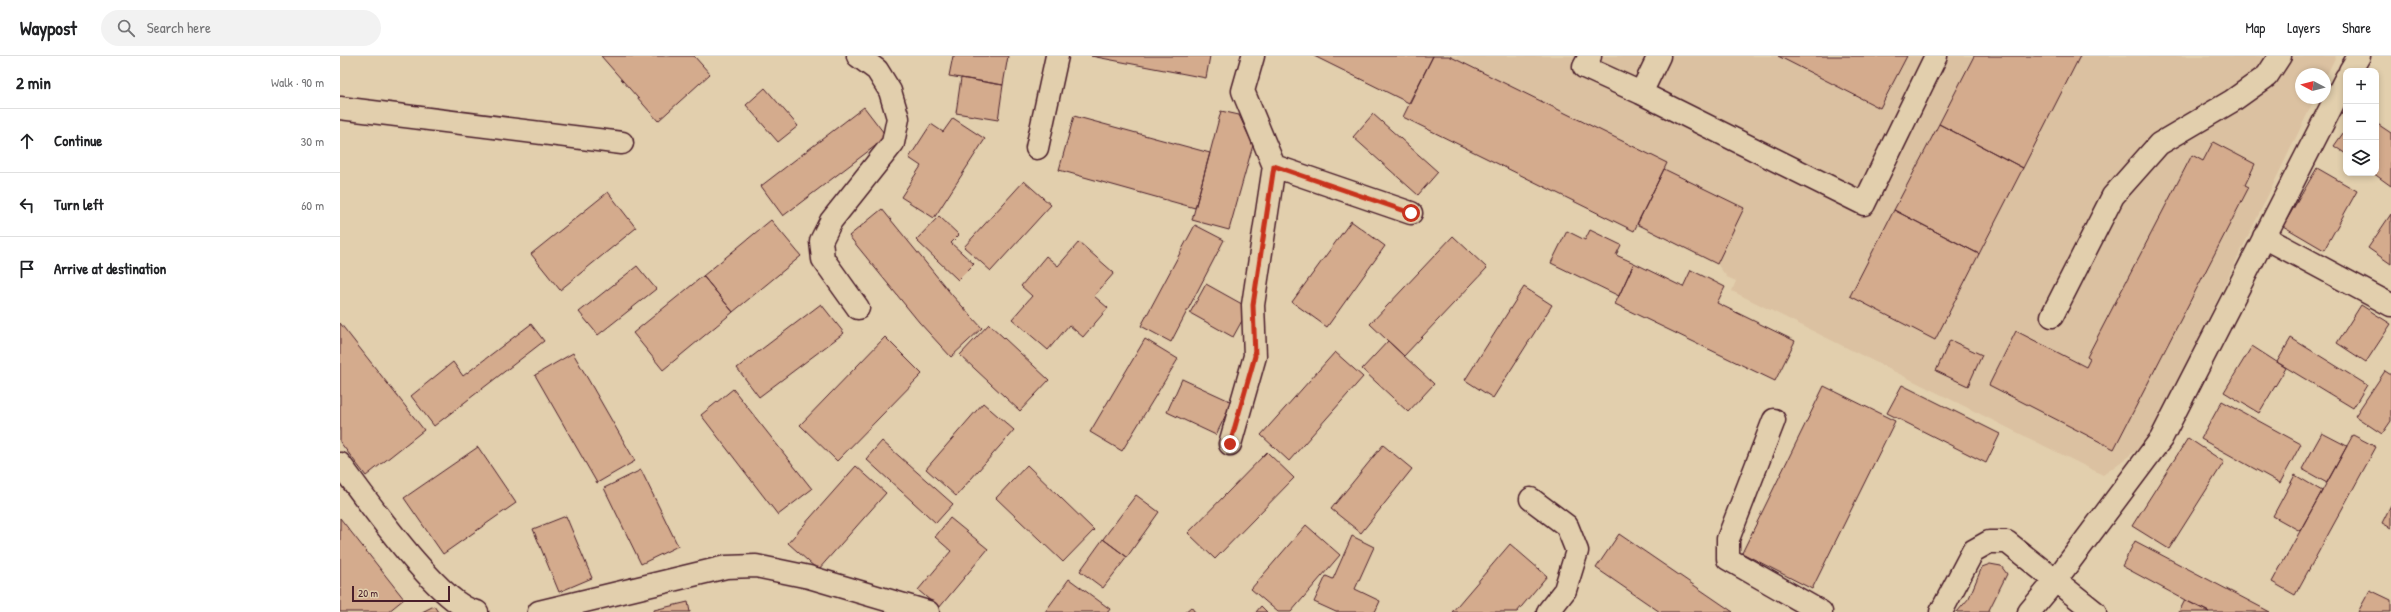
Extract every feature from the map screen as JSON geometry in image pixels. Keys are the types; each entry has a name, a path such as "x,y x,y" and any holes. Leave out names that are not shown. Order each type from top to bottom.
{"street":[{"path":"858,56 876,70 890,92 898,118 893,143 831,221 821,240 823,259 858,308"},
{"path":"1037,148 1058,56"},
{"path":"1230,444 1255,356 1253,305 1274,166 1243,91 1253,56"},
{"path":"1590,56 1584,67 1640,93 1864,204 1936,56"},
{"path":"1640,93 1658,56"},
{"path":"2052,316 2113,196 2159,144 2232,101 2267,76 2280,56"},
{"path":"2352,68 2359,56"},
{"path":"2028,612 2055,581 2161,439 2343,84"},
{"path":"340,108 622,143"},
{"path":"1274,166 1411,213"},
{"path":"2264,237 2391,305"},
{"path":"1774,420 1728,539 1728,559 1821,612"},
{"path":"340,464 425,573 454,602 477,612"},
{"path":"1531,499 1566,526 1577,551 1565,590 1548,612"},
{"path":"1941,612 1973,551 1989,542 2007,542 2095,612"},
{"path":"539,612 726,567 756,566 809,577 928,612"}],"shaded area":[{"path":"1314,56 2336,56 2330,68 2295,68 2295,104 2312,104 2149,441 2103,475 1732,291 1736,281 1727,277 1717,264 1637,224 1634,231 1403,117 1409,103"}],"building":[{"path":"601,56 694,56 710,74 658,121"},
{"path":"953,56 1008,56 1003,85 949,76"},
{"path":"1091,56 1210,56 1206,78"},
{"path":"1314,56 1433,56 1409,103"},
{"path":"1433,56 1449,56 1667,163 1634,231 1403,117"},
{"path":"1778,56 1907,56 1880,108"},
{"path":"1974,56 2080,56 2023,168 1939,124"},
{"path":"961,78 1003,85 998,120 956,113"},
{"path":"765,88 798,126 778,142 746,105"},
{"path":"864,107 887,137 783,216 761,186"},
{"path":"1221,111 1239,115 1253,145 1229,230 1192,220"},
{"path":"1373,114 1438,172 1418,195 1353,137"},
{"path":"1074,116 1210,153 1195,208 1059,170"},
{"path":"953,118 985,139 934,218 901,197 921,166 909,158 931,124 943,132"},
{"path":"1939,124 2023,168 1979,254 1894,210"},
{"path":"2379,125 2391,133 2391,186 2377,176 2379,176"},
{"path":"2343,133 2343,152 2334,146"},
{"path":"2213,142 2255,164 2245,185 2249,187 2114,449 1989,385 2016,331 2086,367 2090,359 2087,357 2192,155 2203,161"},
{"path":"2317,168 2357,191 2324,250 2283,226"},
{"path":"1664,169 1744,208 1717,264 1637,224"},
{"path":"1024,181 1051,205 991,271 964,247"},
{"path":"608,192 636,228 560,290 531,254"},
{"path":"882,209 952,295 982,328 951,357 919,322 849,236"},
{"path":"1894,210 1979,254 1935,340 1850,296"},
{"path":"2391,214 2391,264 2368,248"},
{"path":"939,216 959,235 951,243 974,264 958,280 916,240"},
{"path":"771,220 801,256 733,312 703,276"},
{"path":"1351,221 1385,246 1327,327 1292,302"},
{"path":"1195,225 1224,240 1171,342 1141,326"},
{"path":"1590,230 1621,245 1616,255 1634,263 1619,296 1551,263 1567,231 1585,240"},
{"path":"1453,236 1487,268 1404,356 1370,324"},
{"path":"1079,242 1114,273 1094,296 1108,308 1083,337 1069,325 1048,350 1012,319 1032,296 1021,286 1046,256 1058,266"},
{"path":"1634,263 1683,287 1691,270 1725,287 1717,303 1795,341 1775,381 1615,304"},
{"path":"637,266 656,289 598,335 579,312"},
{"path":"703,276 733,312 663,370 633,333"},
{"path":"1206,284 1249,308 1233,337 1190,313"},
{"path":"1524,287 1552,305 1493,398 1465,380"},
{"path":"821,304 844,333 759,397 737,368"},
{"path":"2361,305 2391,324 2366,362 2337,343"},
{"path":"340,323 424,430 366,476 340,442"},
{"path":"531,324 544,341 434,426 411,396 453,362 463,376"},
{"path":"989,324 1049,380 1020,411 960,355"},
{"path":"885,337 922,374 837,461 800,425"},
{"path":"2291,338 2367,385 2353,408 2277,362"},
{"path":"1145,339 1178,359 1122,451 1090,432"},
{"path":"1950,340 1982,355 1968,386 1936,371"},
{"path":"1388,341 1434,384 1408,412 1362,369"},
{"path":"2252,346 2286,368 2259,413 2224,392"},
{"path":"1335,352 1363,377 1289,461 1261,435"},
{"path":"573,353 635,461 597,483 535,375"},
{"path":"2385,371 2391,375 2391,421 2382,434 2355,416"},
{"path":"1182,379 1232,402 1216,435 1167,412"},
{"path":"1902,385 2000,434 1986,463 1887,413"},
{"path":"1824,386 1895,421 1812,589 1742,553"},
{"path":"733,389 812,489 778,515 701,415"},
{"path":"2222,401 2301,444 2280,483 2201,439"},
{"path":"983,403 1014,430 956,496 926,469"},
{"path":"2322,433 2347,446 2327,483 2302,469"},
{"path":"2353,435 2376,447 2295,595 2272,582"},
{"path":"2188,438 2224,462 2169,549 2132,526"},
{"path":"882,441 953,504 936,523 866,459"},
{"path":"1383,445 1412,469 1361,533 1331,509"},
{"path":"478,447 516,503 443,554 404,498"},
{"path":"1267,452 1294,478 1215,559 1188,533"},
{"path":"1027,465 1094,530 1063,562 996,498"},
{"path":"856,466 886,493 818,570 788,543"},
{"path":"641,470 678,546 641,564 604,488"},
{"path":"2295,475 2322,491 2300,531 2273,516"},
{"path":"1136,495 1159,512 1127,557 1103,539"},
{"path":"2391,505 2391,528 2382,523"},
{"path":"566,516 592,578 559,592 533,529"},
{"path":"340,518 404,599 388,612 340,612"},
{"path":"950,518 988,549 939,608 918,590 951,551 935,537"},
{"path":"1306,525 1340,555 1291,612 1278,612 1251,589"},
{"path":"1619,534 1733,612 1660,612 1596,568"},
{"path":"1352,536 1374,547 1355,589 1380,601 1375,612 1336,612 1314,602 1326,576 1333,579"},
{"path":"1103,539 1127,557 1103,588 1080,571"},
{"path":"2135,541 2270,612 2209,612 2185,600 2122,566"},
{"path":"1510,544 1547,576 1517,612 1452,612"},
{"path":"1990,564 2001,566 2007,574 1988,612 1957,612 1969,598 1982,567"},
{"path":"1069,579 1110,609 1108,612 1045,612"},
{"path":"2370,590 2391,600 2391,612 2358,612"},
{"path":"2185,600 2209,612 2179,612"},
{"path":"688,602 690,612 654,612 654,610"},
{"path":"434,606 438,612 422,612"},
{"path":"1261,606 1267,612 1256,612"},
{"path":"1191,607 1195,612 1185,612"}],"route":[{"path":"1230,444 1255,356 1253,305 1269,210 1274,166 1411,213"}]}
